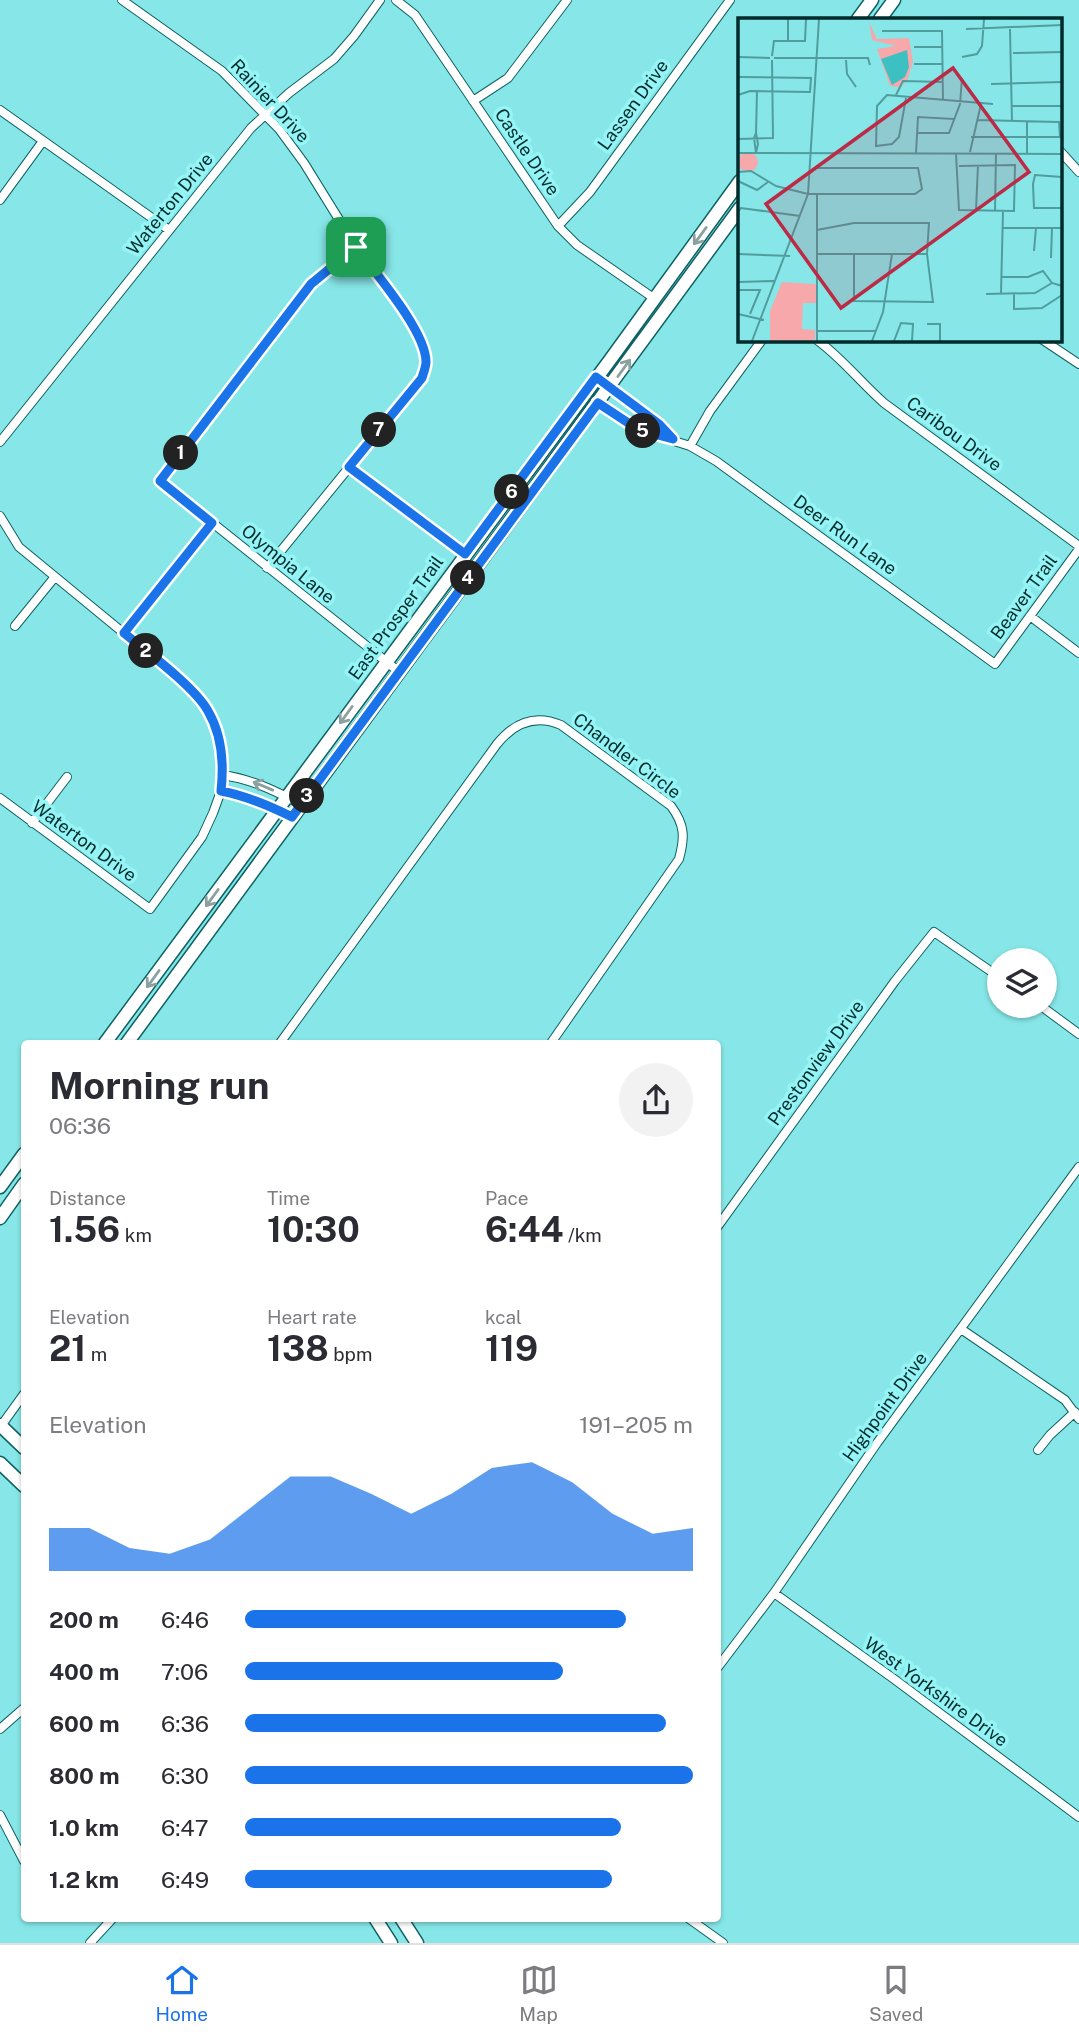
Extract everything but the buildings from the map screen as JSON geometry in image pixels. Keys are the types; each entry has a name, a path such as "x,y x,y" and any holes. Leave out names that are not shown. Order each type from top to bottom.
{"main road":[{"path":"859,18 872,0"},
{"path":"881,18 894,0"},
{"name":"East Prosper Trail","path":"107,1040 738,184"},
{"name":"East Prosper Trail","path":"129,1040 738,211"},
{"path":"0,1187 21,1158"},
{"path":"0,1217 21,1188"},
{"path":"0,1425 21,1445"},
{"path":"0,1462 21,1483"},
{"path":"378,1922 391,1943"},
{"path":"404,1922 417,1943"}],"street":[{"name":"Rainier Drive","path":"122,0 222,71 265,114 304,163 356,247 409,319 426,362 422,378 349,467"},
{"name":"Waterton Drive","path":"0,442 265,114 334,59 380,0"},
{"name":"Castle Drive","path":"396,0 415,15 558,226 577,245 655,299"},
{"path":"473,100 508,78 567,0"},
{"name":"Lassen Drive","path":"558,226 590,192 730,0"},
{"path":"0,110 169,230"},
{"path":"0,200 43,141"},
{"path":"1062,153 1079,173"},
{"name":"Olympia Lane","path":"356,247 311,284 160,481 398,671"},
{"path":"690,446 710,411 761,341"},
{"name":"Caribou Drive","path":"818,341 844,361 884,403 1079,548"},
{"path":"1044,341 1079,364"},
{"name":"Deer Run Lane","path":"596,377 659,424 673,439"},
{"name":"Deer Run Lane","path":"585,393 639,430 690,446 745,480 995,664"},
{"path":"267,568 349,467 465,554"},
{"path":"0,516 19,547 182,681 208,709 219,739 221,791 241,795 292,817"},
{"path":"124,633 212,523"},
{"name":"Beaver Trail","path":"995,664 1079,548"},
{"path":"15,626 54,578"},
{"path":"1030,616 1079,653"},
{"name":"Chandler Circle","path":"282,1040 508,730 520,724 543,719 561,725 671,806 684,830 679,859 553,1040"},
{"path":"222,775 244,778 301,804"},
{"path":"32,823 67,777"},
{"name":"Waterton Drive","path":"0,798 150,908 202,837 221,791"},
{"name":"Prestonview Drive","path":"721,1222 895,981 934,932 987,969"},
{"path":"1057,1018 1079,1034"},
{"name":"Highpoint Drive","path":"721,1663 774,1593 877,1443 1079,1167"},
{"path":"961,1329 1065,1400 1077,1415 1050,1435 1038,1450"},
{"path":"0,1425 21,1398"},
{"name":"West Yorkshire Drive","path":"774,1593 1079,1817"},
{"path":"0,1728 21,1710"},
{"path":"0,1815 21,1855"},
{"path":"90,1943 109,1922"},
{"path":"694,1922 723,1943"}],"route":[{"path":"356,247 409,319 426,362 422,378 349,467 465,554 596,377 659,424 673,439 639,430 598,403 292,817 266,803 221,791 219,739 208,709 182,681 124,633 212,523 160,481 311,284 356,247"}]}
